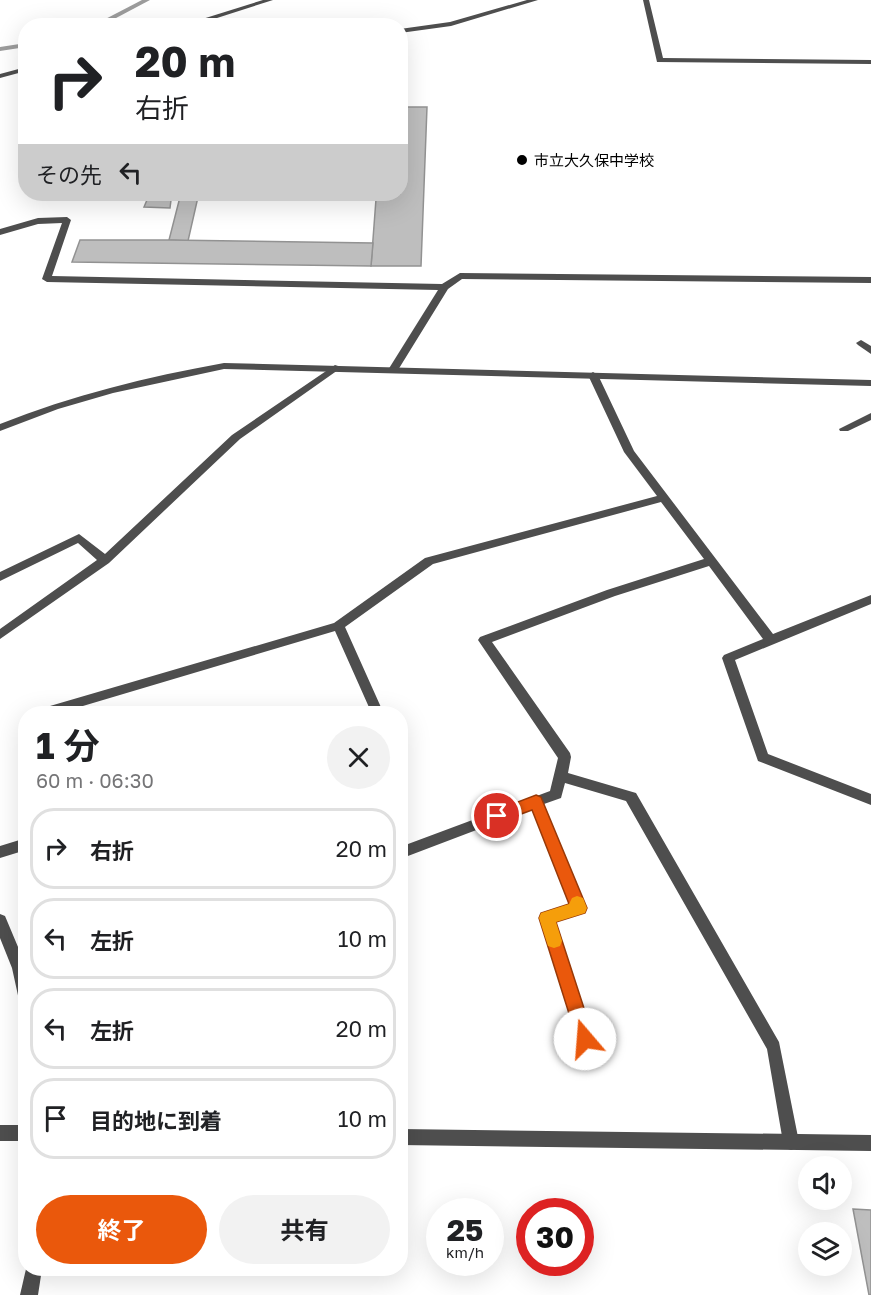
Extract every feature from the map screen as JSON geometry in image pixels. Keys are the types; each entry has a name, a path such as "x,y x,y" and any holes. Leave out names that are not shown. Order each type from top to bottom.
{"street":[{"path":"210,18 270,0"},
{"path":"408,30 451,24 535,0"},
{"path":"646,0 660,60 871,62"},
{"path":"0,76 18,71"},
{"path":"0,232 38,221 68,220 47,279 444,287"},
{"path":"393,370 444,287 460,276 871,280"},
{"path":"861,343 871,351"},
{"path":"1,425 143,381 224,366 871,383"},
{"path":"0,635 105,560 236,437 335,368"},
{"path":"593,375 629,452 771,640"},
{"path":"844,429 871,416"},
{"path":"67,706 338,626 429,561 664,498"},
{"path":"0,577 79,538 105,560"},
{"path":"408,850 556,794 565,757 484,640 610,593 711,561"},
{"path":"871,599 728,658 763,757 871,800"},
{"path":"338,626 374,706"},
{"path":"560,776 632,797 774,1047 791,1142"},
{"path":"536,802 579,908 547,918 585,1039"},
{"path":"0,852 18,846"},
{"path":"0,920 18,958"},
{"path":"0,1133 18,1133"},
{"path":"408,1137 871,1143"},
{"path":"29,1295 33,1276"}],"building":[{"path":"408,107 427,107 421,266 371,266 376,201 408,201"},
{"path":"147,201 171,201 170,208 144,207"},
{"path":"179,201 197,201 188,241 169,240"},
{"path":"80,240 373,243 371,266 72,262"},
{"path":"853,1209 871,1210 871,1295 869,1295"}],"waterway":[{"path":"111,18 147,0"},
{"path":"0,49 18,46"}],"slow traffic":[{"path":"554,941 547,918 579,908 577,903"}],"place":[{"name":"市立大久保中学校","path":"522,160"}],"route":[{"path":"497,816 536,802 579,908 547,918 585,1039"}]}
